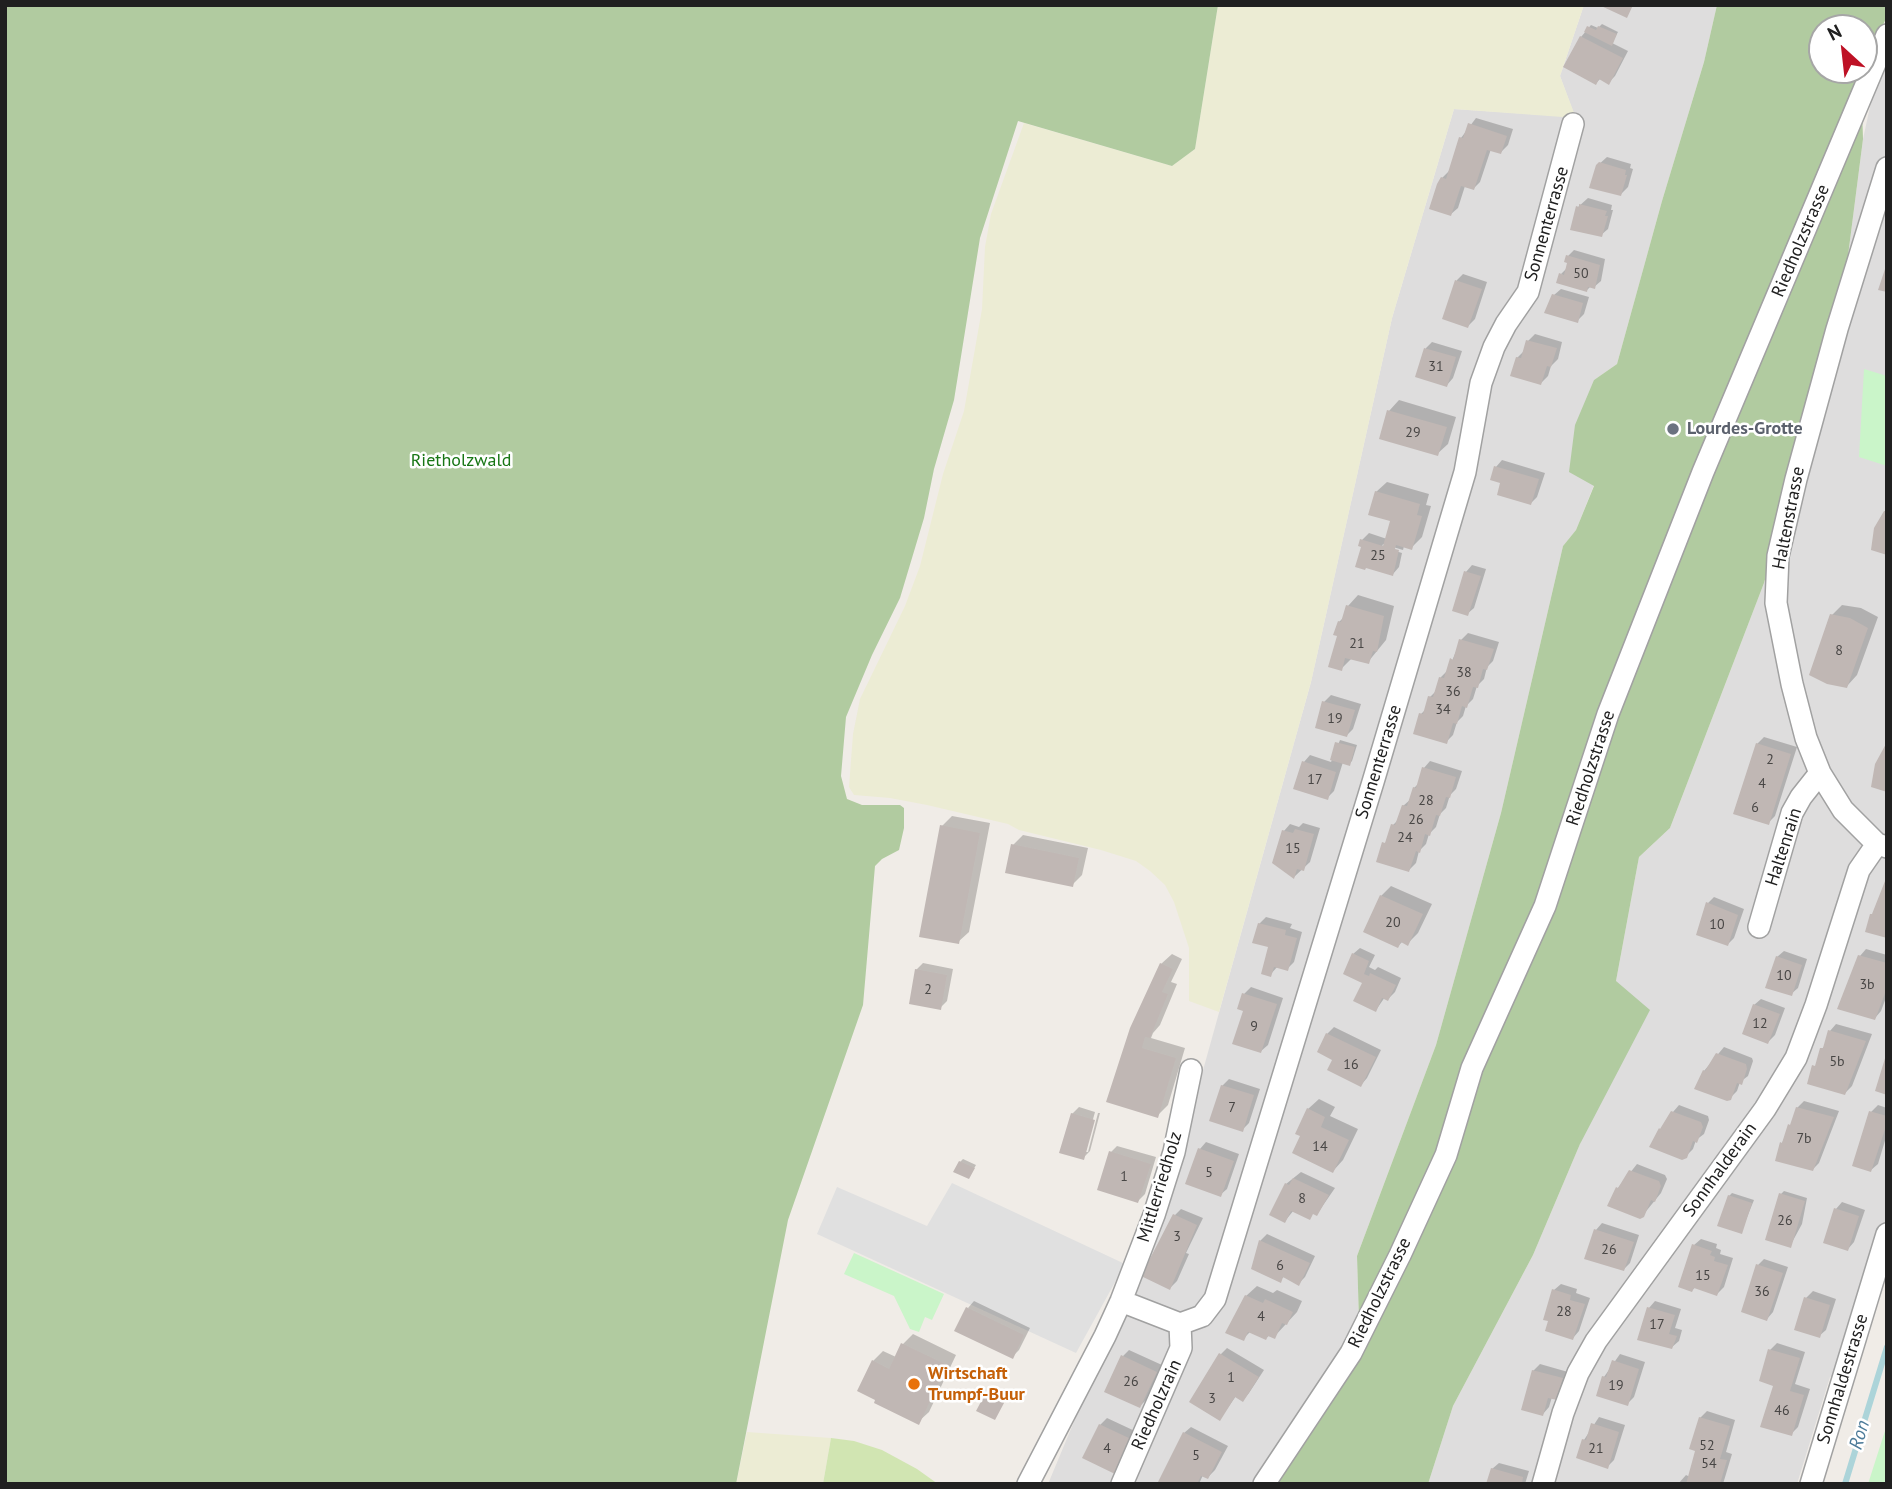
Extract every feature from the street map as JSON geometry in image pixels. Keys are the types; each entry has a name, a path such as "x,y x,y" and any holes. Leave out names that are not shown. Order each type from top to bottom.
{"street":[{"name":"Riedholzstrasse","path":"1264,1484 1351,1353 1446,1155 1472,1068 1545,906 1608,714 1698,485 1887,34"},
{"name":"Sonnenterrasse","path":"1180,1324 1202,1316 1215,1299 1465,472 1481,383 1500,335 1528,292 1573,124"},
{"name":"Haltenstrasse","path":"1882,845 1843,810 1820,774 1806,738 1776,603 1778,556 1796,479 1833,341 1887,168"},
{"name":"Haltenrain","path":"1759,927 1792,813 1820,774"},
{"name":"Sonnhalderain","path":"1543,1484 1563,1413 1578,1373 1596,1340 1765,1109 1796,1058 1816,1005 1859,870 1882,845"},
{"name":"Mittlerriedholz","path":"1121,1301 1154,1215 1174,1152 1191,1070"},
{"name":"Sonnhaldestrasse","path":"1811,1484 1887,1234"},
{"path":"1028,1484 1121,1301 1180,1324"},
{"name":"Riedholzrain","path":"1122,1484 1181,1348 1180,1324"}],"shaded area":[{"path":"1584,5 1717,5 1704,62 1617,364 1594,380 1594,485 1576,530 1563,546 1501,813 1436,1045 1357,1256 1360,1352 1323,1416 1277,1484 1048,1484 1168,1196 1311,682 1392,318 1454,109 1575,117 1560,76"},
{"path":"1887,28 1887,1220 1841,1369 1838,1374 1830,1377 1797,1484 1428,1484 1453,1406 1533,1255 1580,1144 1616,981 1639,857 1670,828 1764,583 1841,310 1863,139 1875,84 1878,84 1878,70"},
{"path":"952,1183 1125,1264 1076,1353 817,1234 837,1187 927,1226"}],"green space":[{"name":"Rietholzwald","path":"5,5 1218,5 1195,149 1172,166 1018,121 980,238 954,400 934,469 924,518 900,598 846,717 841,776 847,799 862,805 900,805 904,808 904,828 899,850 875,866 863,1005 788,1220 736,1484 5,1484"},
{"path":"1218,5 1584,5 1560,76 1576,118 1454,109 1392,318 1311,682 1219,1012 1189,1001 1189,948 1174,902 1165,885 1136,861 1019,830 1008,824 927,805 854,795 849,787 853,734 860,699 905,606 920,566 943,474 964,411 982,309 985,247 991,214 1024,123 1172,166 1195,149"},
{"path":"1717,5 1887,5 1887,16 1878,37 1878,14 1808,14 1808,84 1861,84 1863,139 1841,310 1764,583 1670,828 1639,857 1616,981 1650,1010 1580,1144 1533,1255 1453,1406 1428,1484 1277,1484 1323,1416 1360,1352 1357,1256 1436,1045 1501,813 1563,546 1576,530 1594,486 1569,472 1575,425 1594,380 1617,364 1704,62"},
{"path":"1864,369 1887,376 1887,466 1859,457"},
{"path":"854,1253 944,1294 932,1320 925,1317 919,1332 910,1329 894,1296 844,1274"},
{"path":"1887,1425 1887,1484 1868,1484 1883,1437"},
{"path":"747,1432 831,1438 823,1484 736,1484"},
{"path":"831,1438 854,1441 882,1450 938,1484 823,1484"}],"building":[{"path":"1599,5 1633,5 1627,18"},
{"path":"1587,26 1596,30 1598,26 1617,34 1612,46 1584,32"},
{"path":"1580,36 1623,58 1609,85 1599,79 1596,85 1563,67"},
{"path":"1468,123 1507,136 1501,154 1487,150 1474,190 1461,186 1451,216 1429,209 1437,184 1441,177 1446,179 1459,137 1463,138"},
{"path":"1599,162 1626,170 1621,196 1589,188"},
{"path":"1579,204 1607,211 1602,237 1570,230 1576,206 1579,207"},
{"path":"1566,255 1600,265 1595,289 1588,287 1587,292 1556,283 1559,273 1564,275"},
{"path":"1887,263 1887,292 1878,290"},
{"path":"1455,280 1482,289 1468,328 1442,319"},
{"path":"1552,294 1583,303 1578,323 1544,313"},
{"path":"1526,340 1557,348 1541,385 1510,376 1516,357 1521,358"},
{"path":"1424,348 1456,357 1447,387 1415,377"},
{"path":"1387,410 1447,427 1438,456 1379,439"},
{"path":"1494,466 1539,479 1531,505 1497,495 1500,483 1490,480"},
{"path":"1375,491 1420,504 1417,515 1422,516 1412,550 1396,545 1395,549 1399,550 1393,576 1355,567 1361,547 1358,546 1360,539 1383,546 1390,521 1368,515"},
{"path":"1884,511 1887,511 1887,555 1871,550 1874,528"},
{"path":"1464,571 1481,576 1468,616 1452,611"},
{"path":"1346,605 1384,616 1377,652 1373,651 1369,664 1345,658 1342,671 1328,667 1337,636 1333,635 1338,621 1341,622"},
{"path":"1830,614 1850,618 1868,628 1847,688 1827,684 1809,675"},
{"path":"1459,639 1494,649 1487,670 1483,669 1478,688 1473,687 1467,708 1462,706 1457,724 1453,723 1447,744 1413,734 1419,713 1423,714 1428,696 1433,697 1439,677 1444,678 1450,658 1453,660"},
{"path":"1322,701 1355,710 1347,737 1315,728"},
{"path":"1335,742 1355,747 1350,766 1330,760"},
{"path":"1887,742 1887,792 1871,787 1875,764"},
{"path":"1756,743 1791,754 1769,825 1733,814"},
{"path":"1302,761 1336,772 1328,800 1293,789"},
{"path":"1422,767 1456,777 1450,798 1446,797 1440,816 1436,815 1430,836 1425,834 1420,853 1416,851 1409,872 1376,862 1391,824 1395,825 1402,805 1407,806 1413,787 1416,788"},
{"path":"940,825 980,833 959,944 919,937"},
{"path":"1295,829 1314,834 1304,871 1297,869 1294,879 1272,863 1282,830 1293,833"},
{"path":"1011,844 1079,858 1073,887 1005,873"},
{"path":"1887,876 1887,938 1865,932"},
{"path":"1380,895 1423,914 1408,946 1401,942 1398,948 1363,932"},
{"path":"1706,902 1738,915 1728,946 1696,935"},
{"path":"1258,923 1286,930 1285,935 1297,938 1288,971 1274,967 1271,977 1261,974 1268,947 1252,943"},
{"path":"1352,953 1369,961 1364,974 1369,976 1370,973 1396,985 1388,1001 1382,998 1376,1012 1353,1001 1362,983 1343,974"},
{"path":"1858,955 1887,963 1887,988 1875,1020 1837,1009"},
{"path":"1776,956 1802,965 1792,996 1765,988"},
{"path":"1160,963 1173,969 1162,992 1168,994 1150,1038 1145,1037 1142,1048 1176,1058 1158,1118 1106,1102 1130,1028"},
{"path":"915,969 947,975 941,1010 909,1004"},
{"path":"1242,993 1277,1004 1261,1053 1232,1044 1243,1011 1237,1009"},
{"path":"1753,1004 1780,1014 1768,1044 1742,1034"},
{"path":"1828,1030 1866,1041 1845,1095 1807,1084 1812,1065 1815,1066"},
{"path":"1326,1033 1376,1057 1361,1087 1327,1070 1332,1060 1317,1052"},
{"path":"1716,1053 1746,1064 1742,1085 1737,1083 1731,1100 1694,1089 1703,1070 1705,1071"},
{"path":"1887,1055 1887,1095 1875,1091"},
{"path":"1221,1085 1254,1095 1243,1132 1209,1121"},
{"path":"1796,1107 1834,1117 1813,1171 1775,1161 1780,1142 1782,1143"},
{"path":"1307,1108 1325,1117 1321,1127 1349,1140 1333,1173 1292,1153 1300,1136 1295,1134"},
{"path":"1671,1111 1701,1122 1703,1127 1697,1143 1693,1141 1687,1158 1682,1160 1649,1147"},
{"path":"1869,1111 1887,1116 1871,1172 1852,1166"},
{"path":"1071,1113 1095,1120 1084,1160 1059,1153"},
{"path":"1198,1148 1234,1161 1221,1197 1185,1184"},
{"path":"1109,1151 1151,1164 1138,1203 1097,1190"},
{"path":"959,1161 975,1168 969,1179 953,1172"},
{"path":"1629,1170 1659,1181 1661,1186 1655,1202 1651,1200 1644,1217 1640,1219 1607,1206 1616,1187 1618,1188"},
{"path":"1293,1178 1329,1195 1317,1216 1313,1214 1310,1220 1291,1211 1285,1223 1269,1215 1285,1183 1289,1185"},
{"path":"1779,1193 1805,1201 1791,1248 1765,1240"},
{"path":"1728,1195 1752,1203 1742,1234 1717,1226"},
{"path":"1834,1208 1859,1216 1848,1251 1823,1243"},
{"path":"1173,1214 1197,1225 1170,1290 1141,1276"},
{"path":"1594,1229 1634,1242 1624,1271 1584,1259"},
{"path":"1259,1240 1310,1263 1299,1286 1283,1277 1281,1283 1251,1269"},
{"path":"1692,1244 1712,1251 1710,1255 1715,1257 1714,1261 1728,1265 1717,1296 1694,1288 1692,1292 1678,1287"},
{"path":"1756,1264 1783,1273 1767,1321 1741,1312"},
{"path":"1552,1289 1571,1295 1570,1300 1585,1304 1573,1340 1545,1331 1548,1321 1543,1320"},
{"path":"1245,1295 1263,1303 1265,1299 1293,1312 1287,1325 1282,1323 1275,1339 1268,1336 1266,1340 1248,1332 1244,1341 1225,1333"},
{"path":"1804,1297 1830,1305 1820,1338 1794,1330"},
{"path":"966,1307 1024,1335 1013,1359 954,1331"},
{"path":"1647,1307 1675,1315 1669,1334 1677,1336 1672,1349 1637,1340"},
{"path":"901,1343 947,1365 919,1425 874,1403 875,1400 857,1391 872,1360 889,1369"},
{"path":"1768,1349 1800,1358 1790,1391 1804,1395 1792,1436 1760,1427 1773,1386 1759,1381"},
{"path":"1219,1353 1259,1377 1243,1402 1235,1397 1220,1421 1189,1402"},
{"path":"1121,1355 1157,1372 1140,1408 1104,1392"},
{"path":"1612,1360 1639,1369 1628,1406 1596,1396 1602,1376 1606,1377"},
{"path":"1532,1370 1563,1378 1557,1400 1548,1398 1543,1416 1521,1410"},
{"path":"985,1394 1004,1403 995,1420 976,1411"},
{"path":"1699,1417 1730,1426 1720,1459 1727,1460 1720,1484 1686,1484 1695,1451 1689,1449"},
{"path":"1591,1423 1619,1432 1608,1469 1576,1458 1582,1439 1586,1440"},
{"path":"1099,1424 1131,1439 1115,1474 1082,1458"},
{"path":"1183,1432 1222,1452 1208,1479 1201,1476 1197,1484 1157,1484"},
{"path":"1491,1468 1523,1477 1522,1484 1486,1484"}],"waterway":[{"name":"Ron","path":"1845,1484 1887,1347"}],"place":[{"name":"Lourdes-Grotte","path":"1673,429"},
{"name":"Wirtschaft Trumpf-Buur","path":"914,1384"}]}
